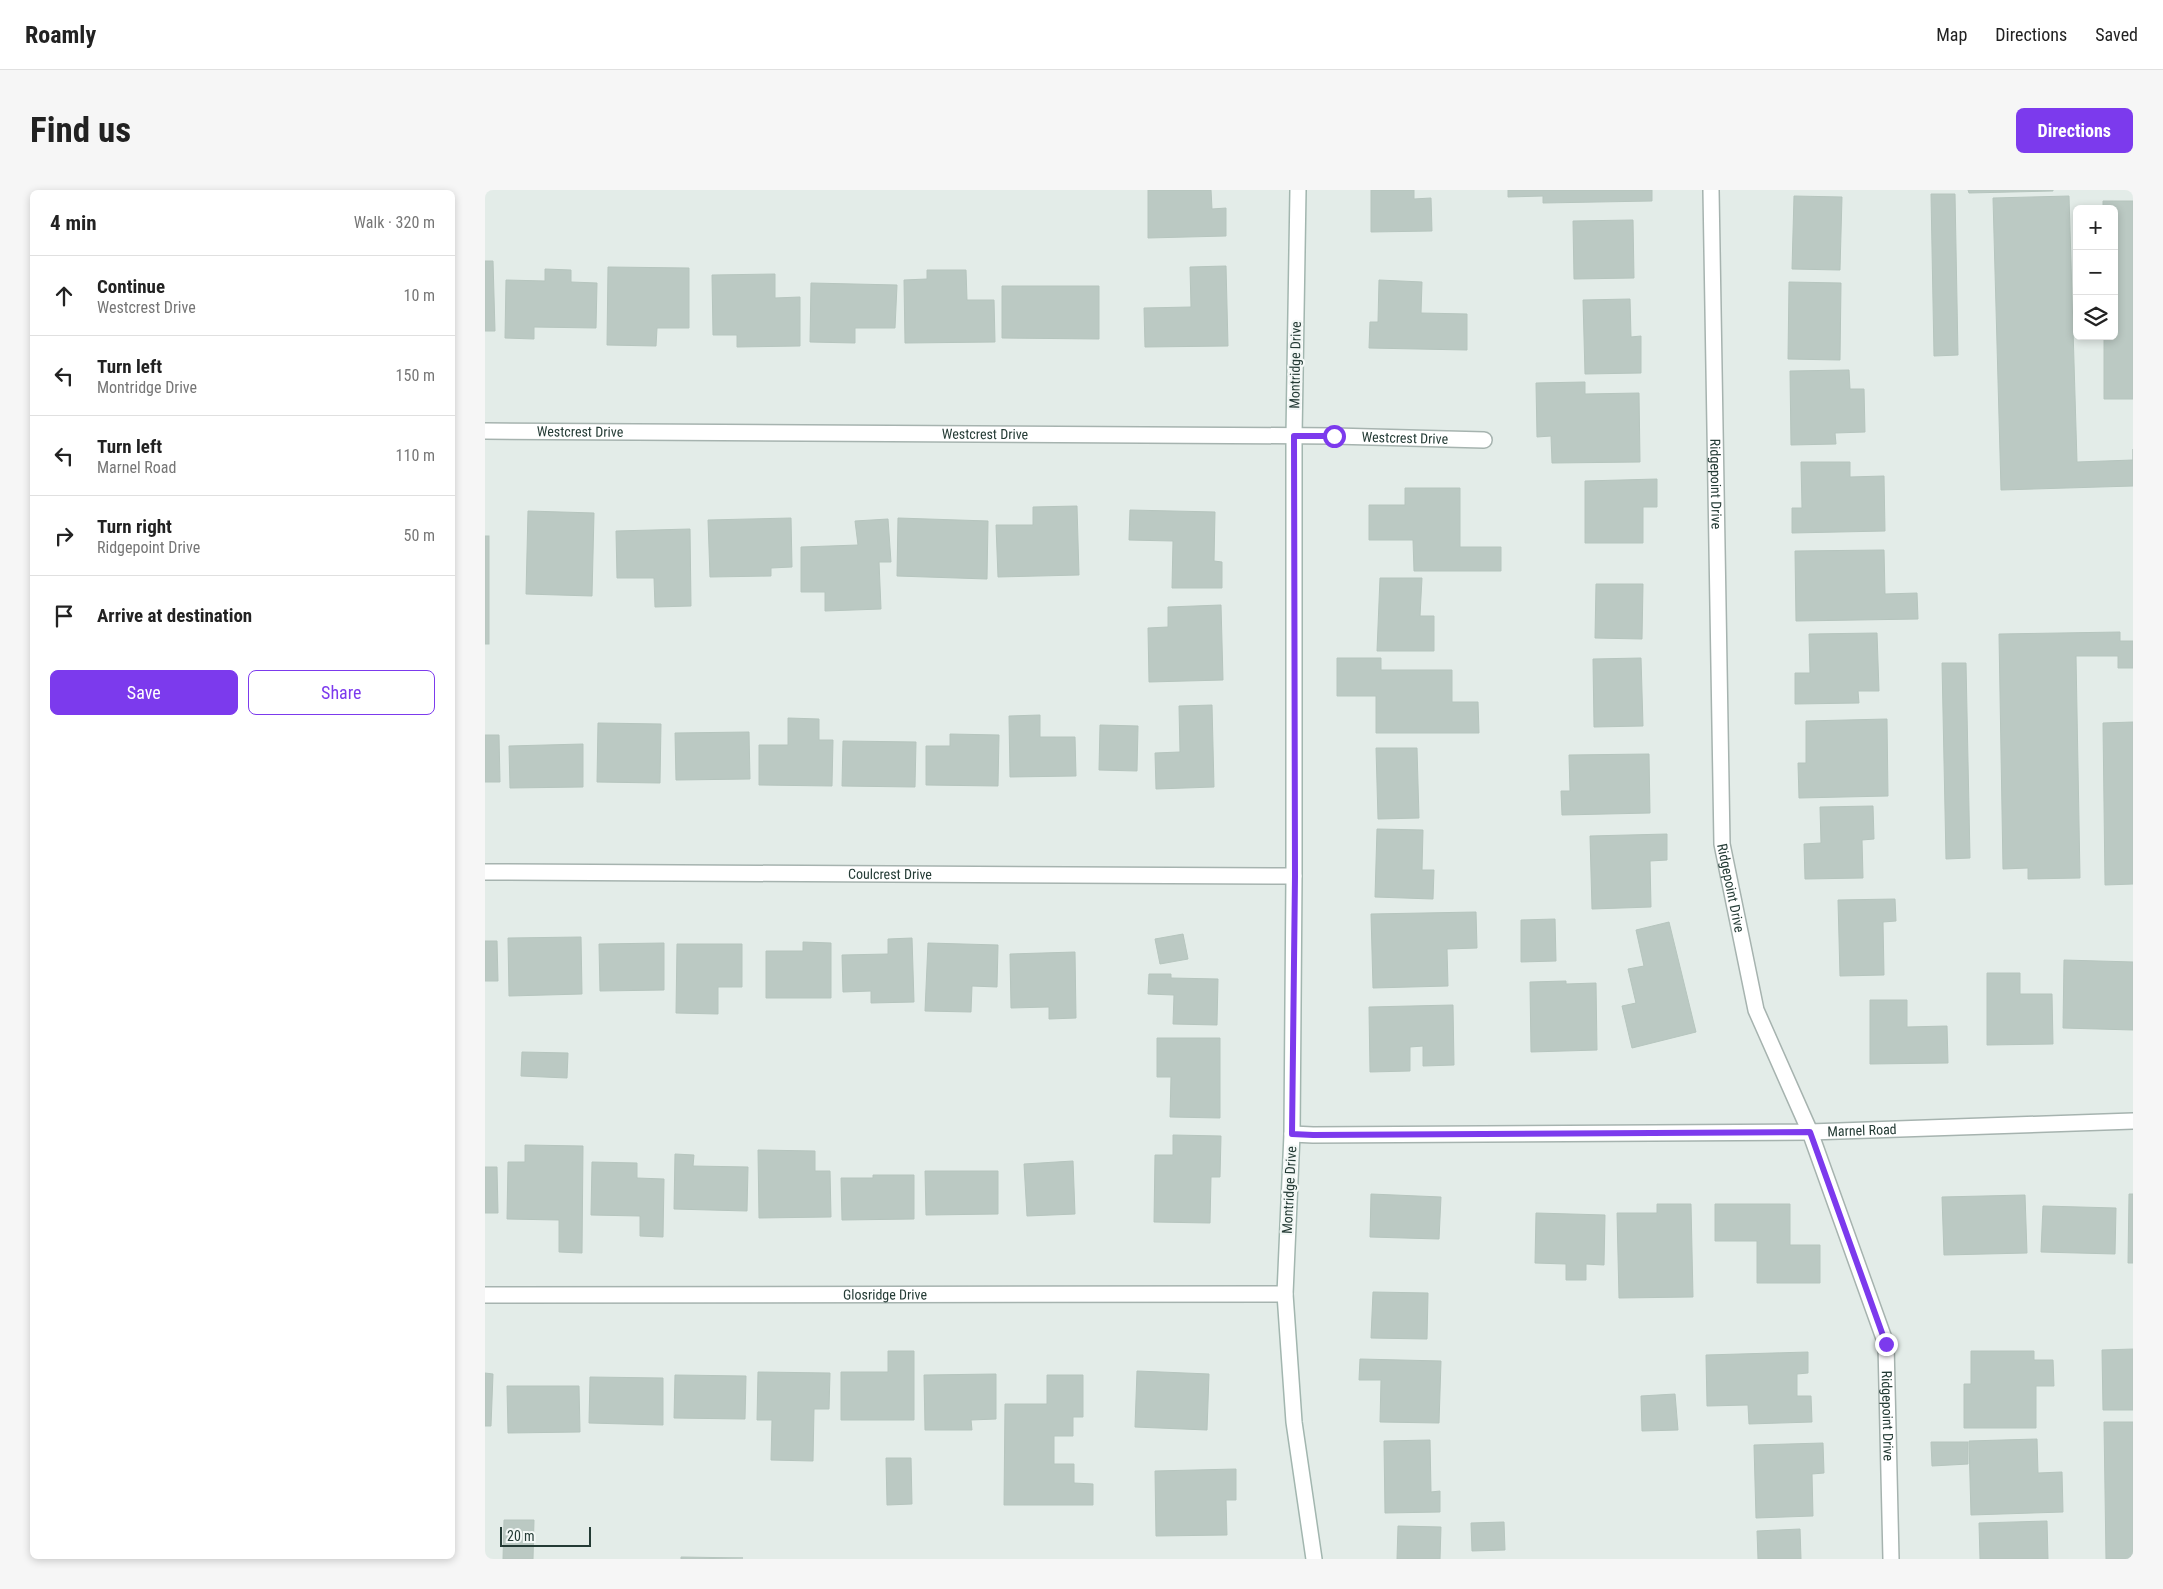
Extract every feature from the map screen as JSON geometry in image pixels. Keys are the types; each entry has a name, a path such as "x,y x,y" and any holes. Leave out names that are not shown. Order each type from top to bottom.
{"street":[{"name":"Montridge Drive","path":"1298,190 1294,436 1295,876 1292,1134 1285,1294 1295,1422 1314,1559"},
{"name":"Ridgepoint Drive","path":"1711,190 1722,844 1756,1010 1810,1132 1886,1344 1891,1559"},
{"name":"Westcrest Drive","path":"485,431 1294,436 1485,440"},
{"name":"Coulcrest Drive","path":"485,872 1295,876"},
{"name":"Marnel Road","path":"1292,1134 1810,1132 2133,1121"},
{"name":"Glosridge Drive","path":"485,1295 1285,1294"}],"building":[{"path":"1148,190 1211,190 1212,209 1226,208 1226,236 1148,238"},
{"path":"1371,190 1414,190 1414,199 1431,198 1432,231 1371,232"},
{"path":"1508,190 1652,190 1652,201 1543,203 1543,196 1508,197"},
{"path":"1968,190 2053,190 2053,191 1969,193"},
{"path":"1931,194 1955,194 1958,355 1934,356"},
{"path":"1794,196 1842,197 1840,270 1792,269"},
{"path":"2069,196 2077,462 2133,460 2133,486 2001,490 1993,198"},
{"path":"2103,201 2133,201 2133,399 2104,399 2104,340 2118,340 2118,205 2103,205"},
{"path":"1633,220 1634,278 1574,279 1573,221"},
{"path":"485,261 493,261 495,331 485,331"},
{"path":"1226,266 1228,346 1145,347 1144,308 1191,307 1190,267"},
{"path":"608,267 689,268 689,328 657,328 656,346 607,345"},
{"path":"545,269 571,270 571,282 597,283 596,328 534,327 534,339 505,338 506,280 545,281"},
{"path":"927,270 966,270 967,300 994,300 995,342 905,343 904,280 927,279"},
{"path":"775,274 775,298 800,297 800,346 737,347 737,335 713,335 712,275"},
{"path":"1379,280 1422,282 1421,313 1467,314 1467,350 1369,348 1370,322 1378,322"},
{"path":"1789,282 1841,283 1840,360 1788,359"},
{"path":"811,283 897,285 895,328 855,328 855,343 810,342"},
{"path":"1002,286 1099,286 1099,339 1002,338"},
{"path":"1630,299 1631,337 1641,336 1641,373 1585,374 1583,300"},
{"path":"1849,370 1850,389 1864,389 1865,432 1835,433 1836,444 1791,445 1790,371"},
{"path":"1585,382 1585,394 1639,393 1640,462 1552,463 1551,436 1537,437 1536,383"},
{"path":"1801,462 1850,462 1850,477 1884,476 1885,531 1792,533 1792,508 1802,508"},
{"path":"1657,479 1657,507 1643,507 1643,543 1585,543 1585,481"},
{"path":"1405,488 1460,488 1460,547 1501,547 1501,571 1414,571 1413,540 1369,540 1369,505 1405,505"},
{"path":"1077,506 1079,575 998,577 996,525 1033,525 1033,507"},
{"path":"1130,510 1215,512 1214,561 1222,562 1222,588 1172,588 1173,541 1129,540"},
{"path":"528,511 594,513 592,596 526,594"},
{"path":"791,518 792,567 771,568 771,576 710,577 708,520"},
{"path":"898,518 988,521 987,579 897,576"},
{"path":"888,519 891,562 879,562 881,609 825,611 825,592 801,592 801,547 858,545 855,521"},
{"path":"690,529 691,606 655,607 654,578 617,578 616,531"},
{"path":"485,536 489,536 489,644 485,644"},
{"path":"1884,550 1885,594 1917,593 1918,619 1796,621 1795,551"},
{"path":"1380,578 1422,578 1420,616 1434,616 1434,651 1377,651"},
{"path":"1596,584 1643,584 1642,639 1595,638"},
{"path":"1221,605 1223,680 1149,682 1148,628 1168,627 1168,607"},
{"path":"2120,632 2120,641 2133,641 2133,668 2118,668 2118,656 2076,656 2080,878 2028,879 2028,868 2003,869 1999,634"},
{"path":"1877,633 1879,691 1858,691 1859,703 1795,704 1795,673 1810,673 1809,634"},
{"path":"1337,658 1381,658 1381,670 1452,670 1452,702 1478,702 1479,733 1376,733 1376,696 1337,696"},
{"path":"1641,658 1643,726 1594,727 1593,659"},
{"path":"1942,663 1966,663 1970,858 1946,859"},
{"path":"1212,705 1214,787 1156,789 1155,753 1180,752 1179,706"},
{"path":"1040,715 1040,737 1075,737 1076,776 1010,777 1009,716"},
{"path":"788,718 819,719 819,740 833,740 832,786 759,785 759,745 788,745"},
{"path":"1887,719 1888,796 1799,798 1798,763 1806,763 1806,721"},
{"path":"2133,722 2133,884 2105,885 2103,723"},
{"path":"598,723 661,724 660,783 597,782"},
{"path":"1100,725 1138,726 1137,771 1099,770"},
{"path":"749,732 750,779 676,780 675,733"},
{"path":"950,734 999,735 998,786 926,785 926,746 950,746"},
{"path":"485,735 499,735 500,782 485,782"},
{"path":"843,741 916,742 915,787 842,786"},
{"path":"583,744 583,787 510,788 509,746"},
{"path":"1376,748 1417,748 1419,818 1378,819"},
{"path":"1649,754 1650,813 1562,815 1561,791 1570,791 1569,755"},
{"path":"1873,806 1874,839 1862,840 1863,878 1805,879 1804,844 1821,843 1820,807"},
{"path":"1377,829 1423,830 1422,870 1434,870 1433,899 1375,897"},
{"path":"1667,834 1667,860 1650,861 1651,907 1592,909 1590,836"},
{"path":"1895,899 1896,921 1883,922 1884,975 1840,976 1838,900"},
{"path":"1476,912 1477,948 1447,949 1448,986 1373,988 1371,914"},
{"path":"1555,919 1556,961 1521,962 1521,920"},
{"path":"1669,922 1696,1032 1632,1048 1622,1006 1636,1003 1628,969 1644,966 1636,930"},
{"path":"1183,934 1188,959 1160,964 1155,939"},
{"path":"581,937 582,994 509,996 508,938"},
{"path":"912,938 914,1002 871,1003 871,991 843,992 842,955 888,954 888,939"},
{"path":"485,941 497,941 498,981 485,981"},
{"path":"803,942 831,943 831,998 766,998 766,951 803,951"},
{"path":"664,943 664,990 600,991 599,944"},
{"path":"928,943 998,945 997,987 972,986 971,1012 925,1011"},
{"path":"677,944 742,944 742,987 718,987 718,1014 676,1013"},
{"path":"1075,952 1076,1018 1049,1019 1049,1007 1011,1008 1010,954"},
{"path":"2064,960 2133,962 2133,1030 2063,1028"},
{"path":"1987,973 2020,973 2020,994 2052,994 2053,1044 1987,1045"},
{"path":"1149,974 1171,974 1171,978 1218,979 1217,1025 1173,1024 1174,995 1148,994"},
{"path":"1566,981 1566,984 1596,983 1597,1050 1531,1052 1530,982"},
{"path":"1870,1000 1907,1000 1907,1027 1947,1026 1948,1063 1870,1064"},
{"path":"1453,1005 1454,1065 1423,1066 1423,1046 1410,1047 1410,1071 1370,1072 1369,1007"},
{"path":"1157,1038 1220,1038 1220,1118 1170,1117 1171,1077 1157,1077"},
{"path":"522,1052 568,1053 567,1078 521,1076"},
{"path":"1173,1135 1221,1136 1220,1177 1211,1177 1210,1223 1154,1222 1155,1155 1173,1155"},
{"path":"525,1145 583,1146 582,1253 559,1252 559,1220 507,1219 508,1162 525,1162"},
{"path":"758,1150 815,1151 815,1171 830,1171 831,1217 759,1218"},
{"path":"675,1154 694,1155 693,1166 748,1167 747,1211 674,1209"},
{"path":"1073,1161 1075,1214 1027,1216 1024,1164"},
{"path":"592,1162 637,1163 637,1178 664,1179 663,1237 640,1236 640,1216 591,1215"},
{"path":"485,1167 497,1167 498,1213 485,1213"},
{"path":"925,1171 998,1171 998,1214 926,1215"},
{"path":"873,1175 914,1175 914,1219 842,1220 841,1178 873,1178"},
{"path":"1371,1194 1441,1197 1439,1239 1370,1237"},
{"path":"2129,1194 2133,1194 2133,1263 2128,1263"},
{"path":"2025,1195 2027,1253 1944,1255 1942,1197"},
{"path":"1657,1204 1691,1204 1693,1297 1619,1298 1617,1213 1657,1213"},
{"path":"1715,1204 1790,1204 1790,1245 1820,1245 1820,1283 1757,1283 1757,1241 1715,1241"},
{"path":"2043,1206 2116,1208 2115,1254 2041,1252"},
{"path":"1536,1213 1605,1215 1604,1265 1586,1264 1586,1280 1566,1280 1566,1264 1535,1263"},
{"path":"1373,1292 1428,1293 1427,1339 1371,1338"},
{"path":"2133,1349 2133,1410 2103,1410 2102,1350"},
{"path":"888,1351 914,1351 914,1420 841,1420 841,1372 888,1372"},
{"path":"1971,1351 2034,1351 2034,1360 2053,1360 2054,1386 2036,1386 2036,1428 1964,1428 1964,1384 1971,1384"},
{"path":"1808,1352 1808,1373 1797,1374 1797,1396 1811,1396 1812,1422 1749,1424 1748,1405 1707,1406 1706,1355"},
{"path":"1360,1359 1441,1361 1439,1423 1380,1422 1381,1380 1359,1380"},
{"path":"1137,1371 1209,1374 1207,1430 1135,1427"},
{"path":"758,1372 830,1373 829,1409 814,1409 813,1461 771,1460 772,1420 757,1420"},
{"path":"485,1373 493,1374 491,1426 485,1426"},
{"path":"996,1374 996,1419 971,1420 972,1430 925,1430 924,1375"},
{"path":"675,1375 746,1376 745,1419 674,1418"},
{"path":"1047,1375 1083,1375 1083,1417 1073,1417 1073,1436 1054,1436 1054,1464 1074,1464 1074,1483 1093,1484 1093,1505 1004,1505 1005,1404 1047,1404"},
{"path":"590,1377 663,1378 663,1425 589,1423"},
{"path":"507,1386 579,1386 580,1432 508,1433"},
{"path":"1675,1394 1678,1430 1642,1431 1641,1396"},
{"path":"2104,1422 2133,1422 2133,1559 2106,1559"},
{"path":"2037,1439 2038,1473 2062,1472 2063,1512 1971,1515 1969,1441"},
{"path":"1430,1440 1431,1492 1440,1491 1440,1512 1385,1513 1384,1441"},
{"path":"1931,1442 1968,1442 1968,1464 1932,1466"},
{"path":"1823,1443 1824,1473 1812,1474 1813,1516 1756,1518 1754,1445"},
{"path":"886,1458 911,1458 912,1504 887,1505"},
{"path":"1236,1469 1236,1500 1226,1500 1227,1535 1156,1536 1155,1471"},
{"path":"504,1520 534,1520 533,1559 503,1559"},
{"path":"2047,1521 2048,1559 1980,1559 1979,1523"},
{"path":"1504,1522 1505,1550 1472,1551 1471,1523"},
{"path":"1398,1526 1441,1527 1440,1559 1397,1559"},
{"path":"1800,1529 1801,1559 1758,1559 1757,1531"},
{"path":"681,1557 743,1558 681,1559"}],"route":[{"path":"1334,436 1294,436 1295,876 1292,1134 1810,1132 1886,1344"}]}
